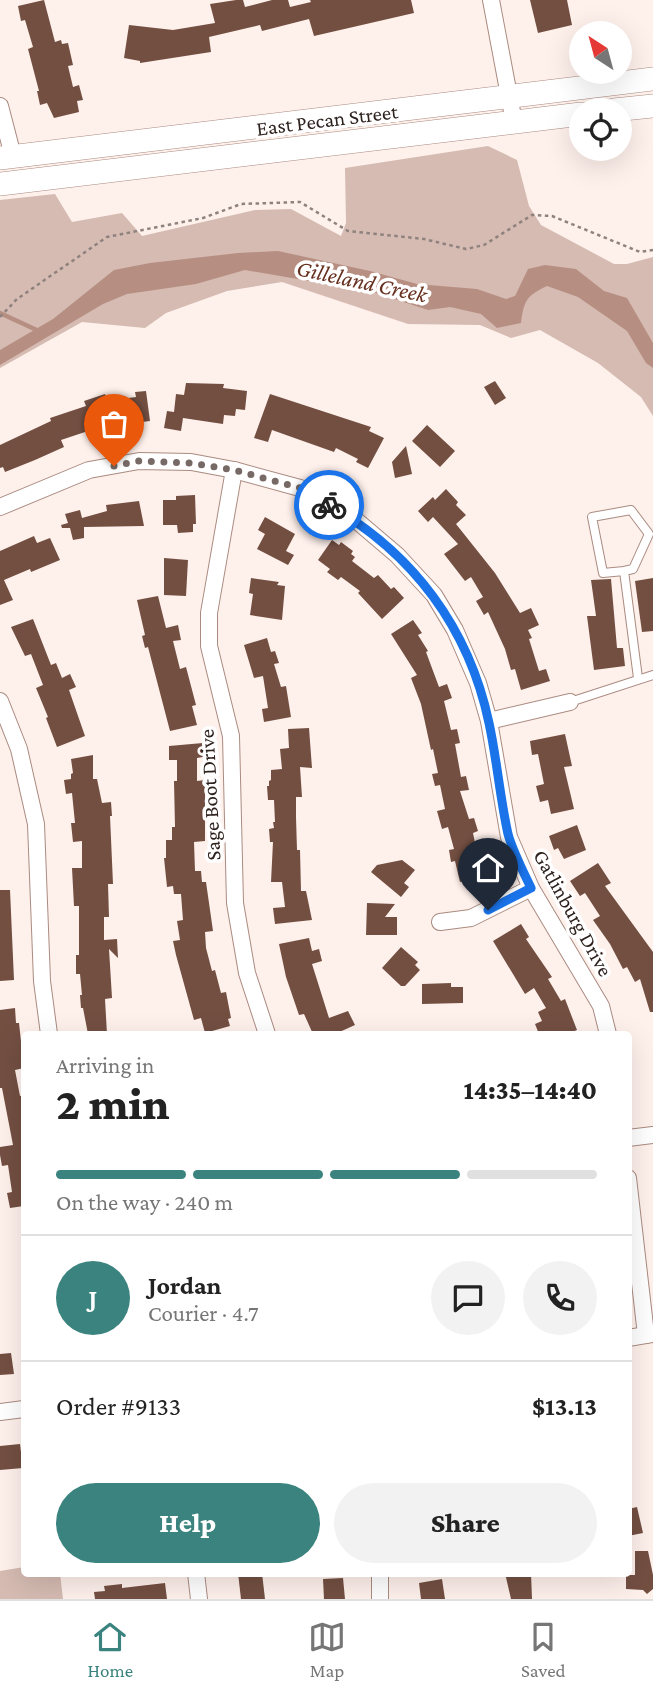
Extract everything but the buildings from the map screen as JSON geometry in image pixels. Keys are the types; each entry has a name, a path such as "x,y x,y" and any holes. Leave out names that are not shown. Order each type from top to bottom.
{"main road":[{"name":"East Pecan Street","path":"6,157 653,79"},
{"path":"632,108 653,106"},
{"name":"East Pecan Street","path":"0,184 569,115"}],"street":[{"path":"491,0 514,122"},
{"path":"0,106 6,157"},
{"name":"Gatlinburg Drive","path":"0,507 89,470 139,461 191,463 234,470 300,488 357,521 397,555 434,595 455,631 478,683 489,721 509,836 531,888 601,1006 606,1031"},
{"name":"Sage Boot Drive","path":"234,470 209,613 209,646 231,736 235,902 247,973 266,1031"},
{"path":"0,701 19,749 36,824 41,981 49,1031"},
{"path":"489,721 570,702"},
{"path":"440,922 471,918 531,888"},
{"path":"632,1138 653,1135"},
{"path":"632,1207 650,1335 632,1337"},
{"path":"0,1412 21,1409"},
{"path":"196,1577 199,1599"},
{"path":"380,1577 380,1599"}],"lane":[{"path":"631,510 651,534 633,569 624,571 603,573 592,517 631,510"},
{"path":"624,571 638,678"},
{"path":"570,702 653,675"}],"path":[{"path":"0,317 10,305 107,237 203,218 241,204 300,202 348,230 424,239 466,249 484,245 532,215 552,216 640,252 653,250"}],"shaded area":[{"path":"488,146 517,160 529,206 541,225 614,264 627,264 653,257 653,416 641,397 598,363 540,330 511,338 480,325 408,324 282,282 227,291 166,313 145,328 82,322 0,368 0,200 55,194 72,222 122,213 142,236 255,210 291,209 341,236 346,223 345,168"},
{"path":"21,1568 21,1577 60,1577 63,1599 0,1599 0,1571"}],"water":[{"name":"Gilleland Creek","path":"278,251 417,284 477,289 506,299 515,296 528,269 545,265 576,269 604,291 627,298 653,343 653,368 646,363 627,331 578,297 547,286 527,300 521,323 497,328 481,314 450,307 428,310 373,292 245,270 196,284 127,294 103,304 0,365 0,350 53,319 114,270 150,263"}],"waterway":[{"path":"0,313 41,332"}],"way so far":[{"path":"114,466 139,461 191,463 234,470 300,488 329,505"}],"route":[{"path":"329,505 357,521 397,555 434,595 455,631 478,683 489,721 509,836 531,888 488,910"}]}
